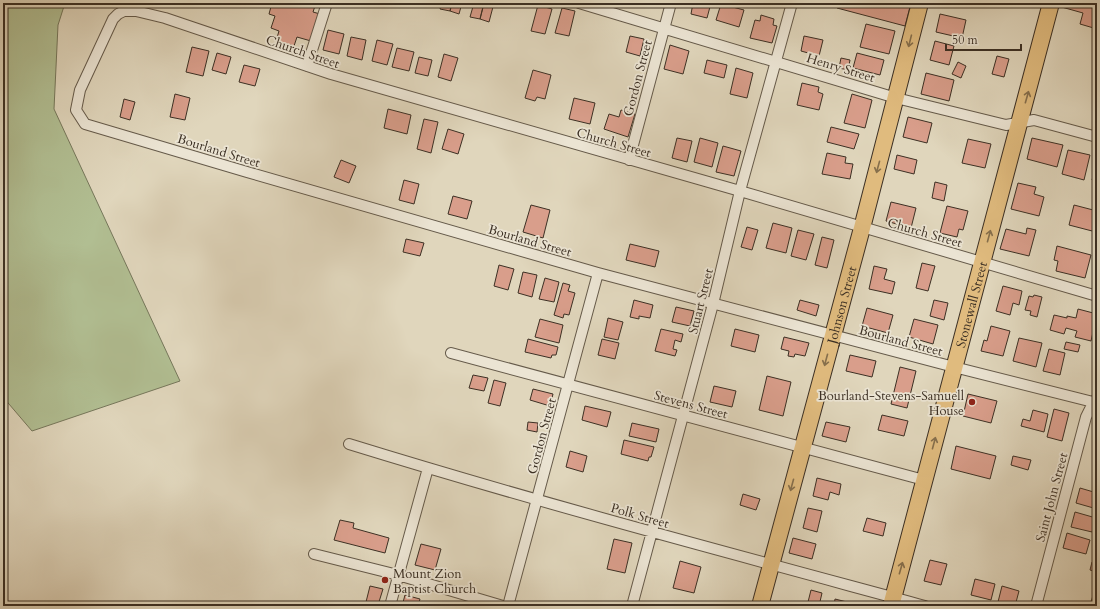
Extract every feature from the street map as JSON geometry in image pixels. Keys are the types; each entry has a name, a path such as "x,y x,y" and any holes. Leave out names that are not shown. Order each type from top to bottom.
{"main road":[{"name":"Johnson Street","path":"760,606 862,228 920,3"},
{"name":"Stonewall Street","path":"892,602 1051,3"}],"street":[{"path":"307,66 328,3"},
{"name":"Henry Street","path":"579,3 896,98 1006,125 1034,120 1097,137"},
{"name":"Gordon Street","path":"629,160 671,3"},
{"name":"Stuart Street","path":"632,606 713,304 740,191 792,3"},
{"name":"Church Street","path":"124,11 136,11 166,18 331,74 740,191 982,263 1097,294"},
{"name":"Bourland Street","path":"124,11 118,14 113,20 80,90 76,110 84,124 598,273 954,367 1096,401"},
{"name":"Gordon Street","path":"508,606 598,273"},
{"name":"Stevens Street","path":"451,353 924,480"},
{"name":"Saint John Street","path":"1036,606 1086,417 1096,401"},
{"name":"Polk Street","path":"349,444 652,532 771,564 892,602 925,606"},
{"path":"390,606 428,468"},
{"path":"314,554 398,575 503,606"}],"green space":[{"path":"3,3 65,3 58,25 54,109 180,381 32,431 3,397"}],"building":[{"path":"272,3 316,3 313,12 320,14 311,41 297,37 294,46 276,41 279,31 271,28 275,16 269,14"},
{"path":"442,3 452,3 450,11 440,9"},
{"path":"452,3 462,3 459,14 450,11"},
{"path":"474,3 484,3 480,19 470,17"},
{"path":"484,3 494,3 489,22 480,19"},
{"path":"693,3 711,3 707,18 691,14"},
{"path":"839,3 911,3 905,26 837,8"},
{"path":"1059,3 1097,3 1097,29 1080,24 1083,13 1058,6"},
{"path":"721,4 744,10 739,27 716,20"},
{"path":"538,5 552,9 545,34 531,31"},
{"path":"562,8 575,11 569,36 555,33"},
{"path":"940,14 966,20 962,38 936,32"},
{"path":"761,15 774,19 773,25 777,26 772,43 750,38 755,20 760,21"},
{"path":"866,24 895,31 889,54 860,47"},
{"path":"328,30 344,34 339,54 323,50"},
{"path":"630,36 644,39 640,56 626,52"},
{"path":"804,36 823,40 819,56 801,51"},
{"path":"351,37 366,40 362,60 347,56"},
{"path":"377,40 393,44 387,65 372,61"},
{"path":"935,41 954,46 949,65 930,60"},
{"path":"670,45 689,51 683,74 664,69"},
{"path":"192,47 209,51 203,76 186,72"},
{"path":"397,48 414,52 409,71 392,67"},
{"path":"217,53 231,57 226,74 212,70"},
{"path":"857,53 884,60 880,75 853,68"},
{"path":"444,54 458,58 451,81 438,77"},
{"path":"997,56 1009,59 1004,77 992,74"},
{"path":"419,57 432,60 428,76 415,73"},
{"path":"841,58 850,60 848,70 839,68"},
{"path":"707,60 727,65 724,78 704,73"},
{"path":"958,62 966,66 961,78 952,74"},
{"path":"244,65 260,69 255,86 239,82"},
{"path":"736,68 753,73 747,98 730,94"},
{"path":"533,70 551,75 545,99 537,97 535,101 525,98"},
{"path":"926,73 954,80 949,101 921,94"},
{"path":"802,83 819,87 818,92 823,94 819,110 797,105"},
{"path":"175,94 190,98 185,120 170,117"},
{"path":"852,94 872,100 865,128 844,123"},
{"path":"574,98 595,103 590,124 569,119"},
{"path":"124,99 135,102 130,120 120,117"},
{"path":"388,109 411,115 407,134 384,128"},
{"path":"621,110 635,114 628,137 604,129 609,114 619,117"},
{"path":"908,117 932,123 927,143 903,137"},
{"path":"424,119 438,122 431,153 417,149"},
{"path":"831,127 859,134 854,149 827,142"},
{"path":"448,129 464,134 458,154 442,149"},
{"path":"677,138 692,141 687,162 672,158"},
{"path":"700,138 718,143 712,167 694,162"},
{"path":"1032,138 1063,145 1057,167 1027,159"},
{"path":"968,139 991,144 985,168 962,163"},
{"path":"723,146 741,151 734,176 716,172"},
{"path":"1068,150 1090,155 1084,180 1062,174"},
{"path":"827,153 846,157 845,163 853,164 850,179 822,174"},
{"path":"897,155 917,160 914,174 894,169"},
{"path":"341,160 356,166 349,183 334,177"},
{"path":"1097,162 1097,181 1092,180"},
{"path":"404,180 419,184 414,204 399,200"},
{"path":"935,182 947,185 944,201 932,198"},
{"path":"1018,183 1036,187 1034,194 1044,197 1039,216 1011,209"},
{"path":"453,196 472,201 467,219 448,214"},
{"path":"891,202 916,208 911,228 886,221"},
{"path":"531,205 550,210 543,238 523,232"},
{"path":"1074,205 1097,211 1096,232 1069,225"},
{"path":"947,206 968,211 963,230 959,229 957,237 940,233"},
{"path":"773,223 792,228 786,253 766,248"},
{"path":"747,227 758,230 752,250 741,247"},
{"path":"1027,228 1036,230 1029,256 1000,249 1006,229 1026,234"},
{"path":"798,230 814,234 806,260 791,256"},
{"path":"822,237 834,240 827,268 815,265"},
{"path":"406,239 424,243 420,256 403,252"},
{"path":"630,244 659,251 655,267 626,260"},
{"path":"1057,246 1091,255 1085,278 1056,271 1058,261 1054,260"},
{"path":"922,263 935,266 928,291 916,288"},
{"path":"499,265 514,269 508,290 494,286"},
{"path":"874,266 887,269 884,279 895,282 892,294 869,289"},
{"path":"523,272 537,275 532,297 518,293"},
{"path":"545,278 559,282 554,302 539,299"},
{"path":"563,283 570,285 568,291 575,293 569,315 564,314 563,318 554,315"},
{"path":"1003,286 1022,291 1019,305 1013,303 1010,315 996,311"},
{"path":"1034,295 1042,297 1037,317 1030,315 1031,311 1025,310 1029,296 1033,297"},
{"path":"634,300 653,305 650,318 639,316 639,319 630,317"},
{"path":"800,300 819,305 816,316 797,310"},
{"path":"934,300 948,303 944,320 930,316"},
{"path":"676,307 694,311 690,326 672,322"},
{"path":"867,308 893,315 888,333 862,326"},
{"path":"1078,309 1097,314 1091,341 1075,337 1077,331 1066,328 1064,334 1050,330 1054,315 1067,318 1067,316 1076,318"},
{"path":"608,318 623,322 618,340 604,337"},
{"path":"540,319 563,325 559,343 535,337"},
{"path":"914,319 938,325 933,344 909,337"},
{"path":"991,326 1010,331 1003,356 981,351 984,340 987,341"},
{"path":"661,329 683,334 681,342 675,340 673,349 677,350 675,356 655,351"},
{"path":"735,329 759,335 755,352 731,346"},
{"path":"784,337 809,343 805,356 795,354 794,357 788,356 789,351 781,349"},
{"path":"1019,338 1042,343 1036,367 1013,361"},
{"path":"528,339 558,347 556,355 552,355 551,358 525,352"},
{"path":"602,339 619,343 615,359 598,355"},
{"path":"1066,342 1080,345 1078,352 1064,349"},
{"path":"1049,349 1065,353 1060,375 1043,371"},
{"path":"850,355 876,361 872,377 846,371"},
{"path":"900,367 916,371 907,408 891,404"},
{"path":"473,375 488,378 484,391 469,388"},
{"path":"767,376 791,382 783,416 759,410"},
{"path":"494,380 506,383 500,406 488,403"},
{"path":"714,386 736,391 732,407 710,402"},
{"path":"533,389 553,394 550,406 530,400"},
{"path":"968,394 997,401 991,423 963,416"},
{"path":"585,406 611,412 607,427 582,420"},
{"path":"1054,409 1069,413 1062,441 1047,437"},
{"path":"1033,410 1048,414 1044,432 1021,426 1023,419 1030,421"},
{"path":"882,415 908,421 904,436 878,430"},
{"path":"528,422 538,423 537,432 527,430"},
{"path":"826,422 850,427 846,442 822,436"},
{"path":"632,423 659,429 656,442 629,436"},
{"path":"624,440 654,447 651,457 649,457 648,461 621,454"},
{"path":"956,446 996,456 990,479 951,469"},
{"path":"570,451 587,456 583,472 566,467"},
{"path":"1013,456 1031,460 1028,470 1011,465"},
{"path":"817,478 841,484 839,495 830,492 828,500 813,496"},
{"path":"1080,488 1097,493 1097,509 1076,503"},
{"path":"743,494 760,499 756,510 740,505"},
{"path":"808,508 822,511 817,532 803,528"},
{"path":"1075,512 1096,518 1092,532 1071,527"},
{"path":"867,518 886,523 883,536 863,531"},
{"path":"340,520 354,523 353,528 389,538 385,553 334,540"},
{"path":"1067,533 1090,540 1086,554 1063,548"},
{"path":"793,538 816,544 812,559 789,553"},
{"path":"614,539 632,543 625,573 607,569"},
{"path":"421,544 441,549 435,570 415,565"},
{"path":"930,560 947,564 941,585 924,581"},
{"path":"680,561 701,567 694,593 673,588"},
{"path":"1092,562 1097,563 1097,572 1090,570"},
{"path":"975,579 995,584 991,600 971,595"},
{"path":"370,586 383,589 378,605 366,602"},
{"path":"1002,586 1019,591 1015,606 997,606"},
{"path":"1095,589 1097,589 1097,606 1090,605"},
{"path":"811,590 822,593 819,606 807,606"},
{"path":"405,595 420,599 418,606 402,606"},
{"path":"835,599 863,606 834,606"}],"place":[{"name":"Bourland-Stevens-Samuell House","path":"972,402"},
{"name":"Mount Zion Baptist Church","path":"385,580"}]}
